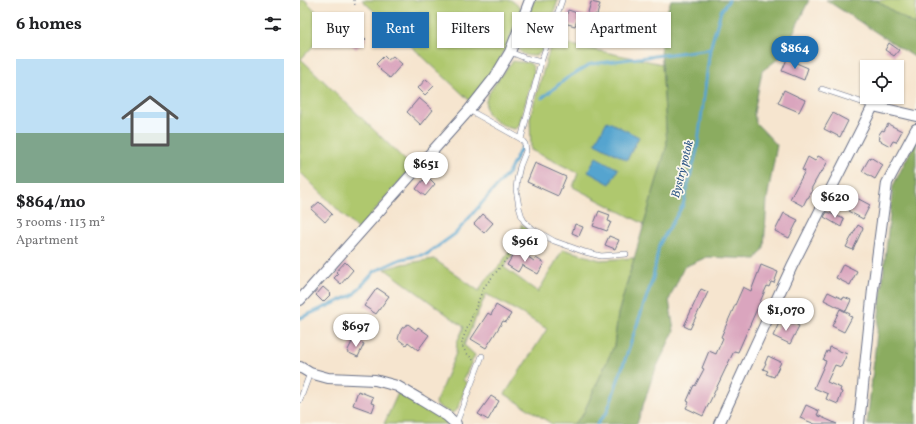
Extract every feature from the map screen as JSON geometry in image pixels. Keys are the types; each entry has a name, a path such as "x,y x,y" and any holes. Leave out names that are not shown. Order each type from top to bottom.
{"street":[{"path":"300,300 469,110 495,77 510,52 530,0"},
{"path":"719,424 792,266 873,106 916,116"},
{"path":"859,424 873,289 888,183 916,129"},
{"path":"300,367 310,373 328,378 375,380 397,386 447,416 456,424"}],"lane":[{"path":"521,139 541,62 562,0"},
{"path":"510,52 541,62"},
{"path":"822,89 873,106"},
{"path":"469,110 521,139 525,144 526,151 520,166 516,189 519,207 524,221 533,229 554,241 585,252 601,256 626,254"},
{"path":"456,424 482,356"},
{"path":"300,400 310,373"}],"path":[{"path":"354,0 355,6"},
{"path":"478,366 463,347 462,341 484,287 521,238 524,221"}],"green space":[{"path":"300,0 305,0 317,12 312,12 312,47 301,59 412,167 358,230 300,172"},
{"path":"362,0 511,0 521,8 520,12 512,12 512,33 506,49 489,78 470,101 413,48 429,48 429,12 375,12"},
{"path":"534,0 558,0 554,12 530,12"},
{"path":"671,0 809,0 782,56 762,71 754,113 756,123 777,145 767,199 764,248 756,259 707,257 684,267 669,300 674,331 653,375 637,424 573,424 582,416 614,346 618,314 667,145 661,48 671,48 671,12 667,12"},
{"path":"826,0 876,0 916,26 916,58"},
{"path":"876,0 916,0 916,26"},
{"path":"568,44 576,46 576,48 585,48 662,64 667,145 644,224 573,187 578,173 531,150 530,117 550,48 568,48"},
{"path":"518,48 542,48 539,54 532,56 525,55"},
{"path":"513,61 530,63 534,73 519,125 515,129 497,122 487,112 486,107 487,97"},
{"path":"916,140 916,424 867,424 893,186"},
{"path":"521,224 529,230 504,267 538,292 563,249 600,260 634,258 618,314 614,346 582,416 573,424 552,424 505,394 547,329 486,294 464,345 475,355 463,380 467,383 457,410 452,413 448,412 435,404 456,353 457,342 464,327 385,269 403,264 434,259 479,291 484,282 501,264 521,233"},
{"path":"398,393 412,399 445,419 450,424 384,424"}],"water":[{"path":"607,121 639,137 627,160 595,143"},
{"path":"596,157 618,169 610,184 588,172"}],"building":[{"path":"591,2 600,4 598,12 588,12"},
{"path":"568,10 576,13 575,26 568,24"},
{"path":"889,43 899,50 894,56 885,50"},
{"path":"384,56 388,60 393,56 402,64 390,78 380,70 381,69 376,64"},
{"path":"787,59 808,68 804,80 782,71"},
{"path":"426,79 434,86 425,95 418,88"},
{"path":"784,90 805,100 799,112 778,103"},
{"path":"419,98 433,110 421,125 407,112"},
{"path":"833,113 848,121 840,137 824,129"},
{"path":"888,124 902,131 896,142 893,141 890,146 879,140 880,137 878,136 882,130 884,131"},
{"path":"818,156 828,161 811,189 813,190 803,206 790,199 805,171 802,170 808,157 815,161"},
{"path":"870,157 883,165 875,179 862,171"},
{"path":"535,163 566,177 558,196 527,182"},
{"path":"428,177 435,184 425,196 416,189 423,180 424,181"},
{"path":"855,197 870,205 863,219 848,211"},
{"path":"319,202 332,214 325,222 311,209"},
{"path":"599,211 610,215 608,221 611,222 607,231 593,226"},
{"path":"827,212 844,219 841,227 824,217"},
{"path":"784,213 798,220 789,238 775,231"},
{"path":"483,214 493,223 484,233 474,224"},
{"path":"575,224 583,227 579,236 572,233"},
{"path":"858,225 863,228 853,250 846,247"},
{"path":"609,236 619,240 615,249 605,245"},
{"path":"516,250 519,252 520,251 534,261 536,258 544,263 538,274 522,265 518,272 507,265"},
{"path":"345,262 353,270 341,284 334,278 338,274 336,272"},
{"path":"843,264 857,271 850,285 836,278"},
{"path":"761,265 778,272 774,283 771,282 769,287 767,286 738,352 734,351 703,416 686,408 689,402 687,401 694,385 695,386 704,369 702,368 709,351 716,354 723,338 721,337 743,287 751,291"},
{"path":"323,287 331,294 323,302 316,295"},
{"path":"377,288 389,296 376,314 364,306"},
{"path":"701,289 708,292 690,329 684,326"},
{"path":"828,292 843,299 844,297 851,300 846,311 824,300"},
{"path":"496,305 511,314 506,322 503,321 486,348 471,339 488,313 491,315"},
{"path":"840,309 850,314 849,316 852,317 844,332 832,326"},
{"path":"782,322 788,326 790,322 799,326 790,344 773,336 779,323 781,324"},
{"path":"408,324 416,330 418,327 429,335 418,350 408,342 406,345 398,339 402,328"},
{"path":"354,338 364,344 358,357 347,352"},
{"path":"830,347 847,354 841,367 835,365 827,382 841,388 840,391 842,392 838,404 826,399 828,394 814,388 826,361 823,360 827,351 829,352"},
{"path":"768,356 781,362 774,377 766,374 768,371 763,369"},
{"path":"358,391 373,397 371,403 375,404 372,412 353,405"},
{"path":"491,396 499,401 488,420 478,414"},
{"path":"806,405 819,411 817,415 837,424 815,424 800,418"}],"waterway":[{"name":"Bystrý potok","path":"597,424 607,412 653,278 659,245 683,205 697,150 710,49 721,11 729,0"},
{"path":"542,98 567,78 591,64 710,49"},
{"path":"300,318 353,295 375,271 401,259 427,254 455,234 509,172 521,148"}]}
